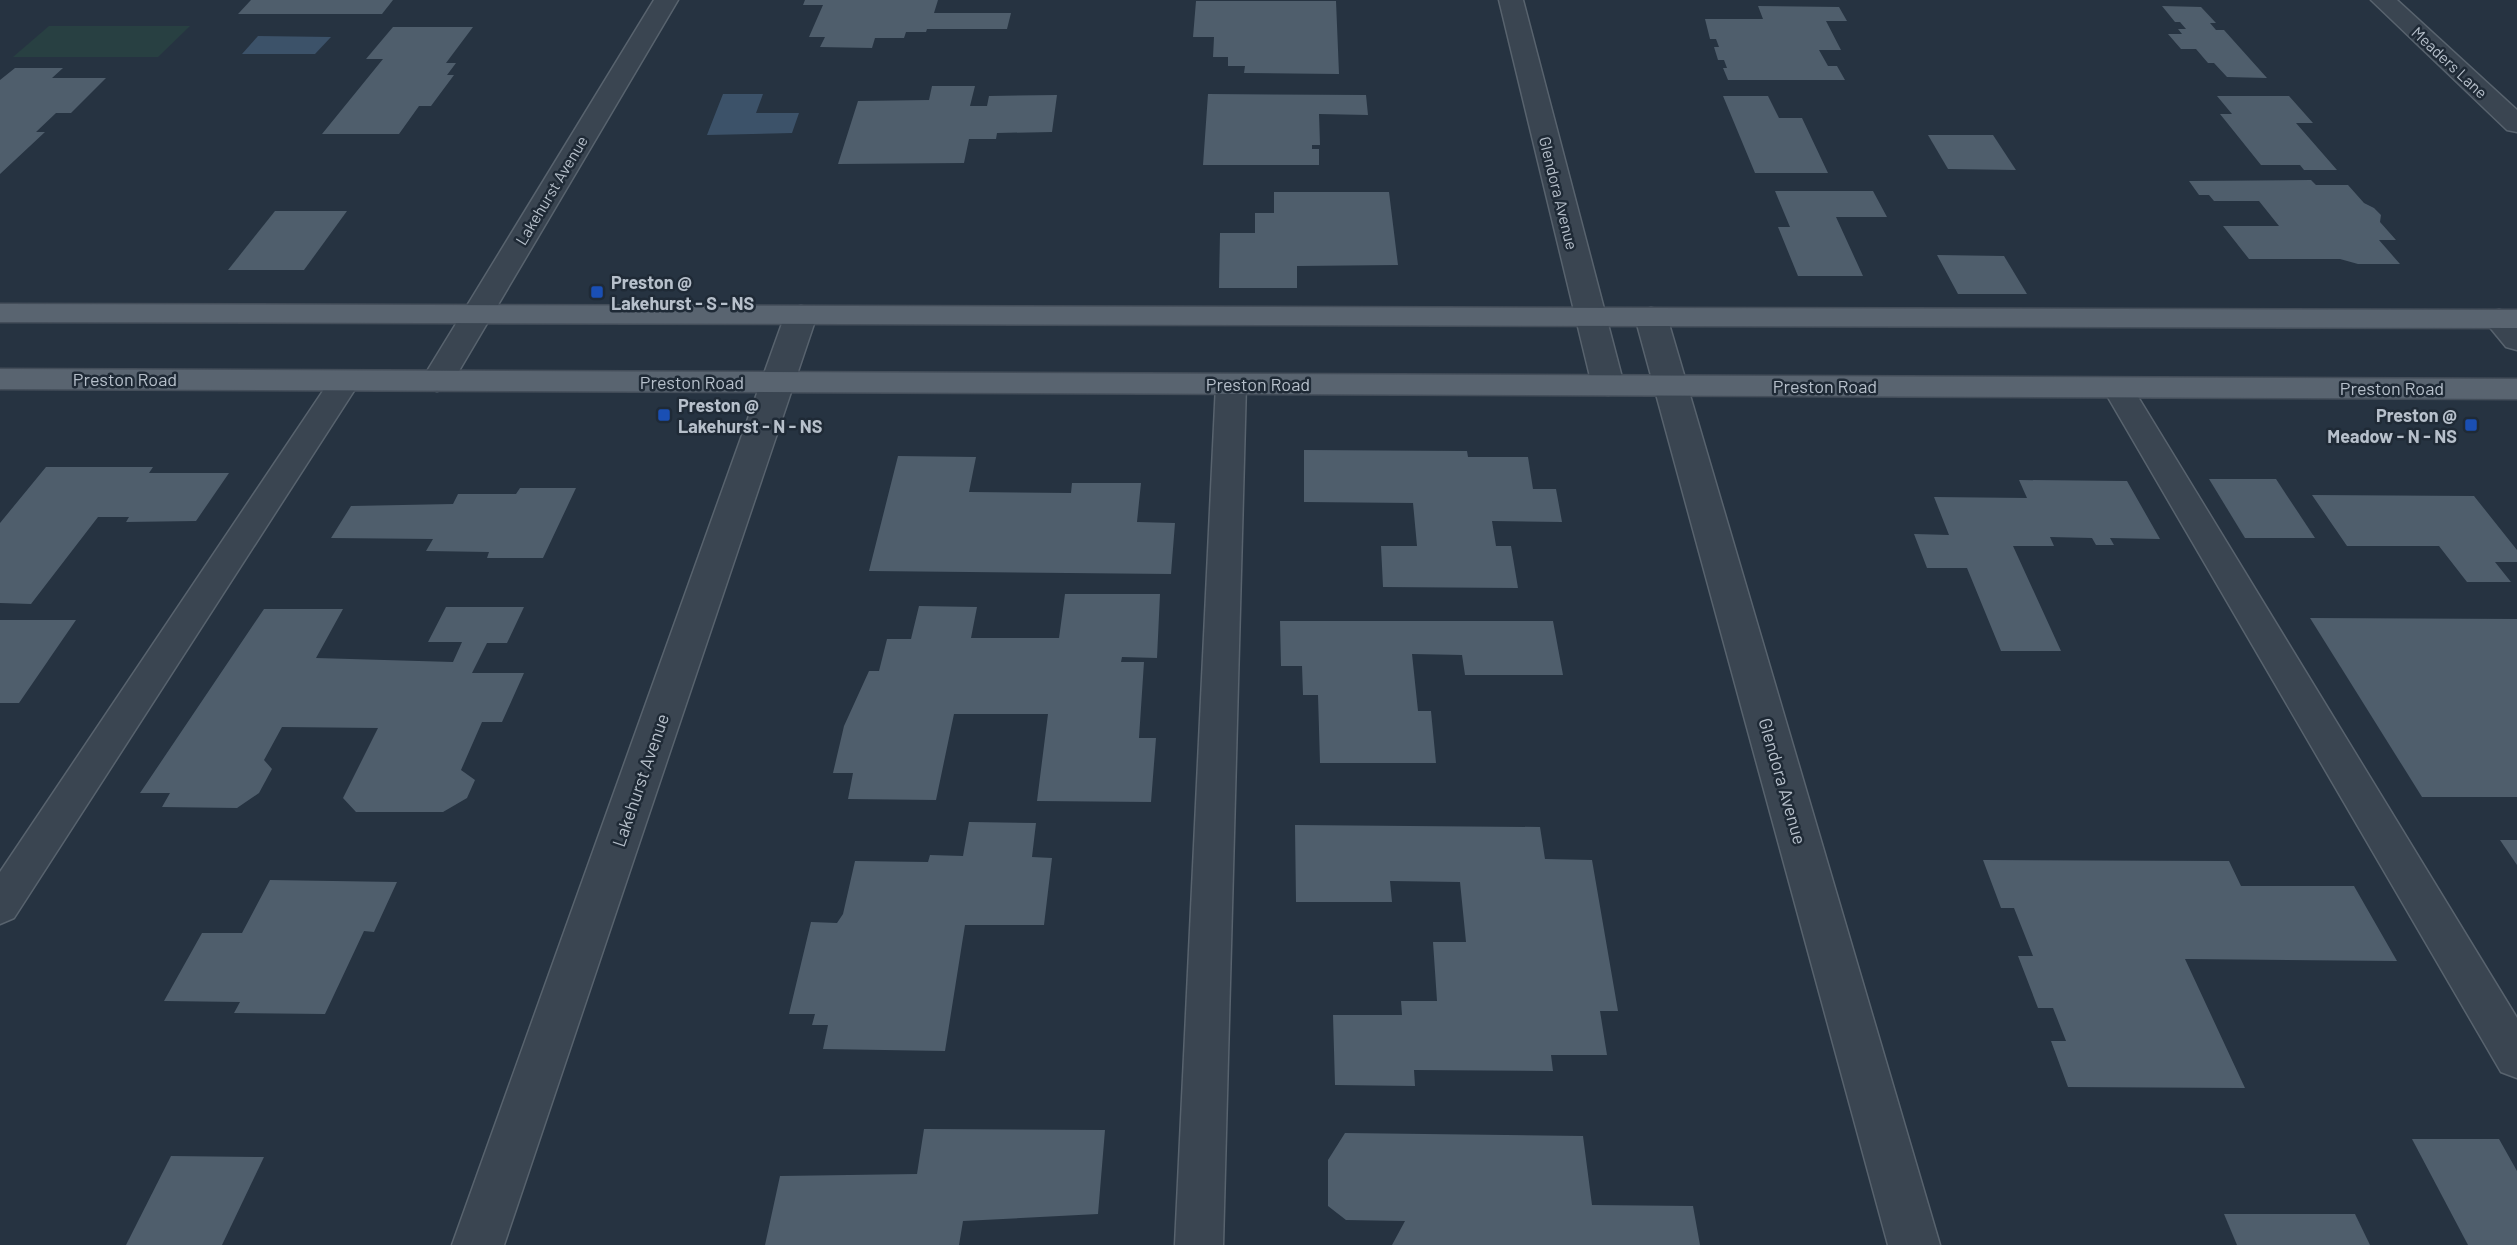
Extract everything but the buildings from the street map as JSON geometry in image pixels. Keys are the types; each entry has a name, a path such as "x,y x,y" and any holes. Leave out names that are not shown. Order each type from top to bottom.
{"main road":[{"path":"0,313 1651,317 2511,326"},
{"name":"Preston Road","path":"0,379 2517,389"}],"street":[{"name":"Lakehurst Avenue","path":"437,381 666,0"},
{"name":"Glendora Avenue","path":"1511,0 1608,385"},
{"name":"Meaders Lane","path":"2383,0 2517,124"},
{"name":"Lakehurst Avenue","path":"478,1245 801,315"},
{"name":"Glendora Avenue","path":"1651,317 1914,1245"}],"lane":[{"path":"0,906 346,380"},
{"path":"1199,1245 1231,384"},
{"path":"2117,387 2517,1058"}],"green space":[{"path":"49,26 190,26 158,57 13,57"}],"water":[{"path":"258,36 331,37 315,54 242,54"},
{"path":"723,94 763,94 756,113 799,113 792,133 707,135"}],"place":[{"name":"Preston @ Lakehurst - S - NS","path":"597,292"},
{"name":"Preston @ Lakehurst - N - NS","path":"664,415"},
{"name":"Preston @ Meadow - N - NS","path":"2471,425"}]}
